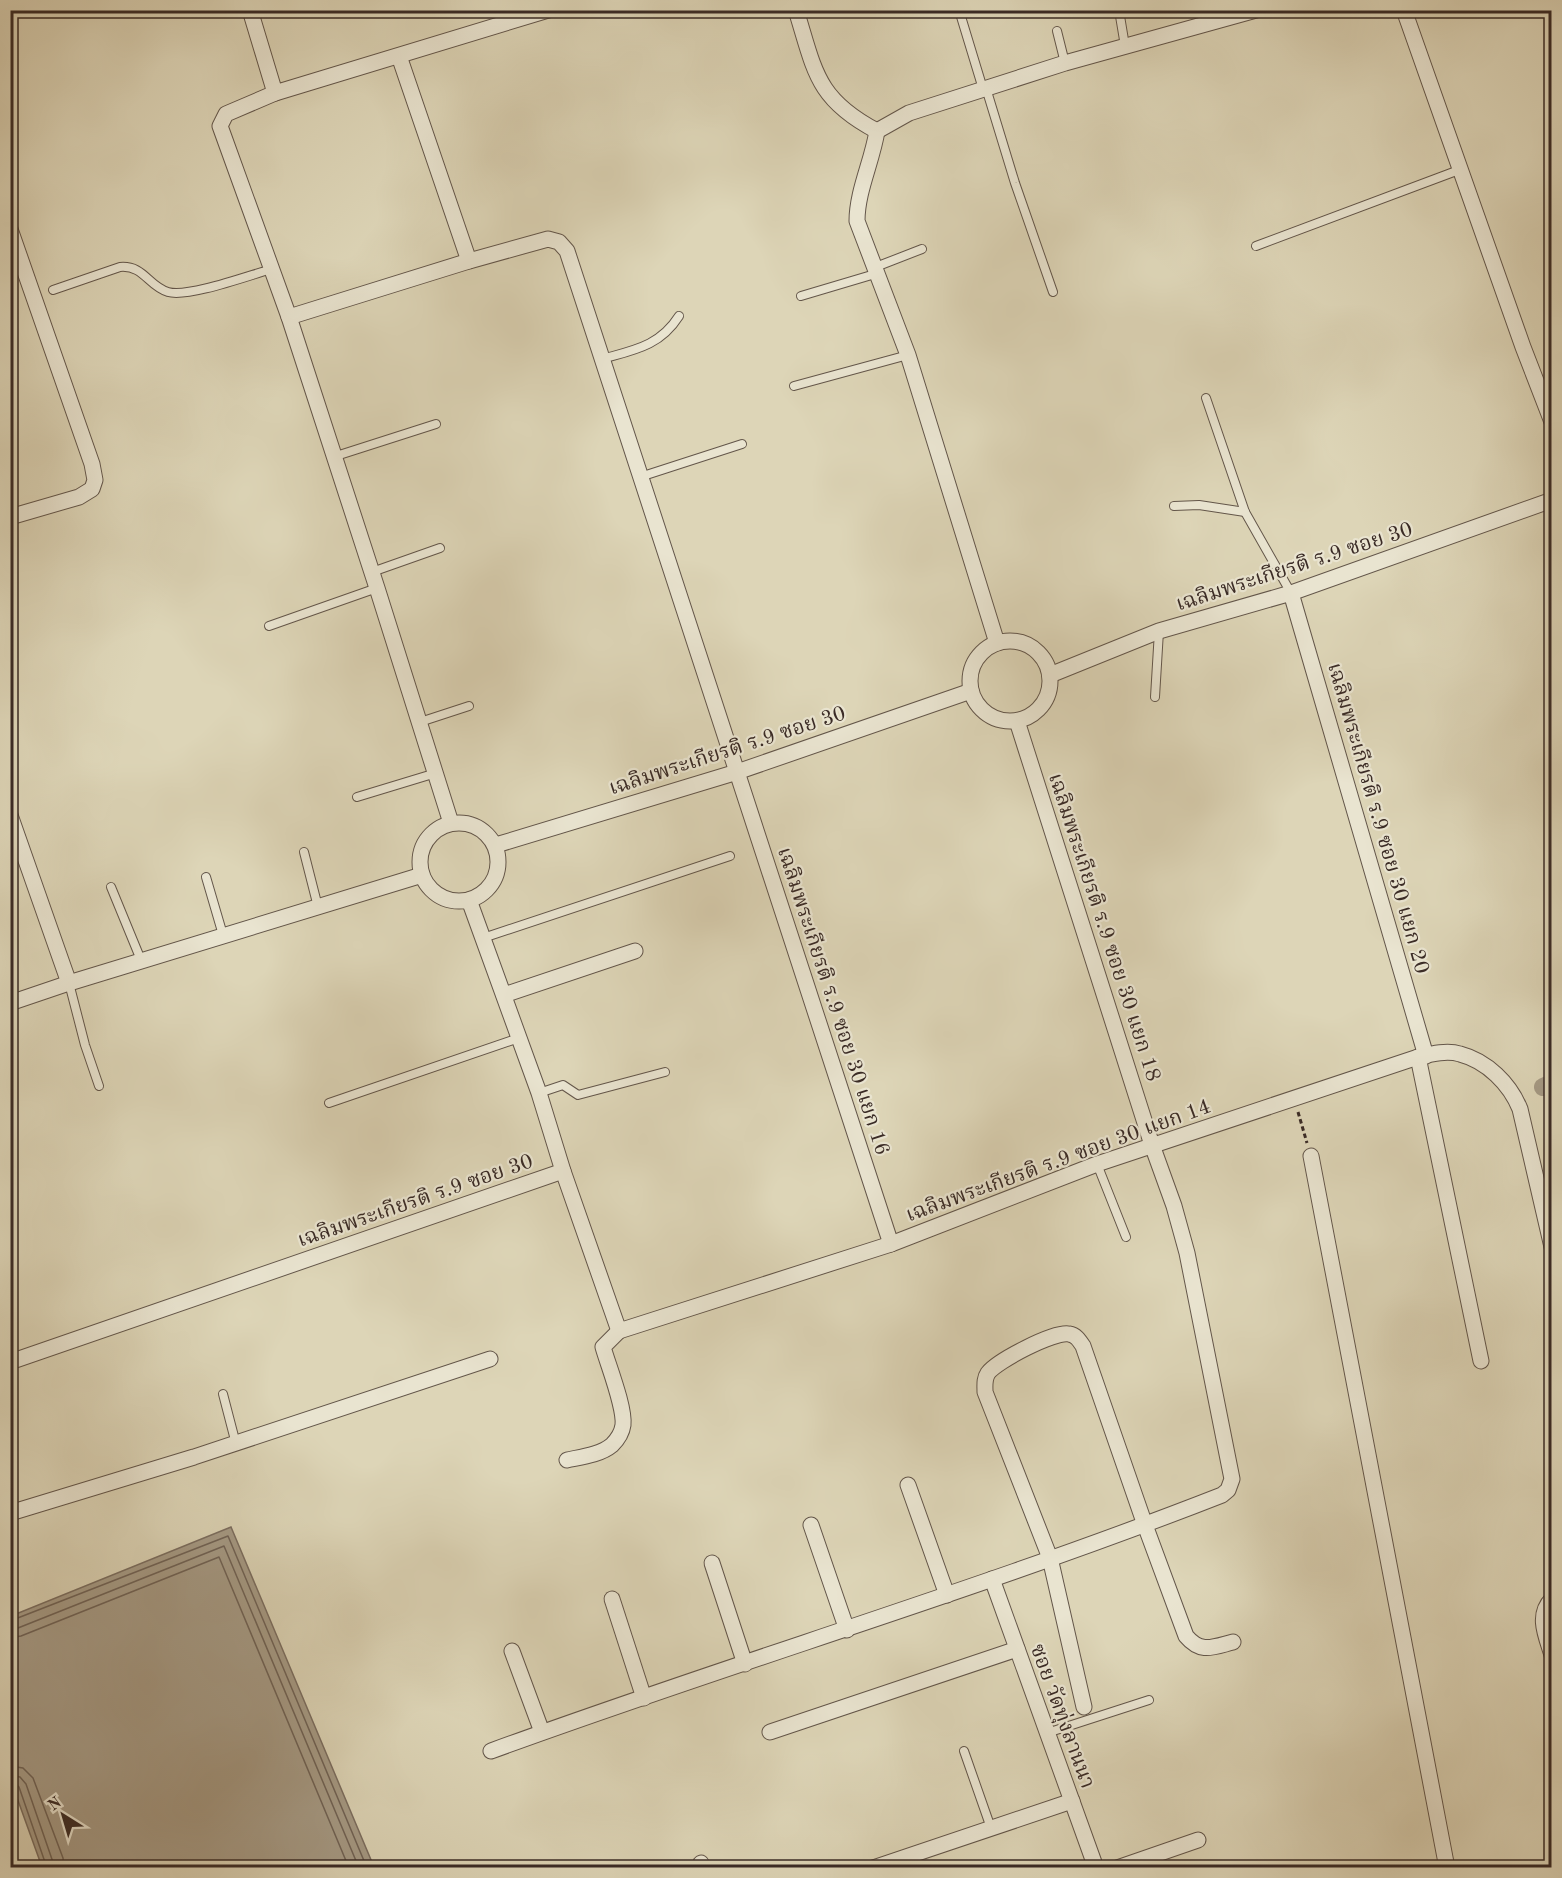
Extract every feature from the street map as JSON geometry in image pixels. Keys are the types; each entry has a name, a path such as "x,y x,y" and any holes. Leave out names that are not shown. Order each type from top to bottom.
{"street":[{"path":"250,10 275,93"},
{"path":"451,824 289,317 220,126 226,114 275,93 548,10"},
{"path":"796,10 816,72 824,89 841,110 877,131"},
{"path":"877,131 909,113 1065,63 1256,10"},
{"path":"1404,10 1459,170 1551,422"},
{"path":"289,317 469,261 399,56"},
{"path":"877,131 874,150 857,205 857,221 874,271 908,355 997,643"},
{"path":"10,229 92,464 95,480 92,489 79,497 13,514"},
{"name":"เฉลิมพระเกียรติ ร.9 ซอย 30 แยก 16","path":"469,261 548,239 559,242 567,251 891,1244"},
{"name":"เฉลิมพระเกียรติ ร.9 ซอย 30","path":"1050,675 1159,631 1291,593 1551,500"},
{"name":"เฉลิมพระเกียรติ ร.9 ซอย 30 แยก 20","path":"1291,593 1422,1056 1480,1361"},
{"path":"1010,640 1022,642 1034,648 1043,656 1050,675 1048,695 1041,707 1030,716 1017,721 993,718 983,711 971,691 972,668 978,657 997,643 1010,640"},
{"name":"เฉลิมพระเกียรติ ร.9 ซอย 30","path":"495,845 736,772 971,691"},
{"name":"เฉลิมพระเกียรติ ร.9 ซอย 30 แยก 18","path":"491,1751 1145,1525 1222,1495 1228,1490 1232,1479 1187,1253 1174,1206 1152,1145 1017,721"},
{"path":"10,815 69,983"},
{"path":"460,822 477,826 491,838 499,856 495,879 489,888 480,896 469,900 450,900 441,897 433,891 422,875 420,862 422,849 429,837 439,828 451,824 460,822"},
{"path":"10,1003 141,960 422,875"},
{"name":"เฉลิมพระเกียรติ ร.9 ซอย 30","path":"10,1362 563,1171 539,1093 469,900"},
{"path":"504,995 635,951"},
{"name":"เฉลิมพระเกียรติ ร.9 ซอย 30 แยก 14","path":"618,1330 891,1244 1096,1164 1152,1145 1422,1056 1446,1053 1460,1054 1480,1064 1499,1077 1514,1093 1547,1203 1551,1247"},
{"path":"1311,1156 1447,1868"},
{"path":"563,1171 618,1330 603,1347 619,1397 623,1424 620,1435 611,1446 592,1454 567,1460"},
{"path":"1084,1707 1050,1558 986,1392 984,1381 988,1373 998,1364 1056,1335 1075,1336 1083,1346 1186,1636 1198,1647 1208,1648 1233,1642"},
{"path":"10,1513 236,1444 490,1359"},
{"path":"908,1485 947,1595"},
{"path":"811,1525 847,1629"},
{"path":"712,1563 745,1664"},
{"name":"ซอย วัดทุ่งลานนา","path":"992,1579 1096,1868"},
{"path":"612,1599 644,1698"},
{"path":"1551,1599 1543,1611 1543,1624 1551,1655"},
{"path":"770,1732 1017,1649"},
{"path":"512,1651 542,1732"},
{"path":"873,1868 1072,1801"},
{"path":"1117,1868 1198,1840"}],"lane":[{"path":"959,10 1053,292"},
{"path":"1119,10 1125,46"},
{"path":"1057,31 1065,63"},
{"path":"1256,246 1459,170"},
{"path":"801,296 874,271 922,249"},
{"path":"53,290 120,267 130,266 167,292 184,294 272,269"},
{"path":"602,359 651,343 664,335 679,316"},
{"path":"794,386 908,355"},
{"path":"1206,398 1245,512 1291,593"},
{"path":"333,457 436,424"},
{"path":"640,477 742,444"},
{"path":"1174,506 1199,506 1245,512"},
{"path":"372,572 440,548"},
{"path":"269,626 377,588"},
{"path":"1155,697 1159,631"},
{"path":"420,722 469,706"},
{"path":"357,797 436,774"},
{"path":"304,852 318,907"},
{"path":"483,938 730,856"},
{"path":"206,877 223,935"},
{"path":"111,887 141,960"},
{"path":"69,983 85,1045 99,1086"},
{"path":"329,1103 519,1038"},
{"path":"539,1093 563,1085 578,1095 665,1072"},
{"path":"1096,1164 1126,1237"},
{"path":"223,1394 236,1444"},
{"path":"1047,1733 1149,1700"},
{"path":"964,1751 991,1828"}],"path":[{"path":"1294,1099 1311,1156"}],"water":[{"path":"231,1527 374,1867 42,1867 11,1781 11,1616"}],"waterway":[{"path":"1543,1087 1552,1083"}]}
